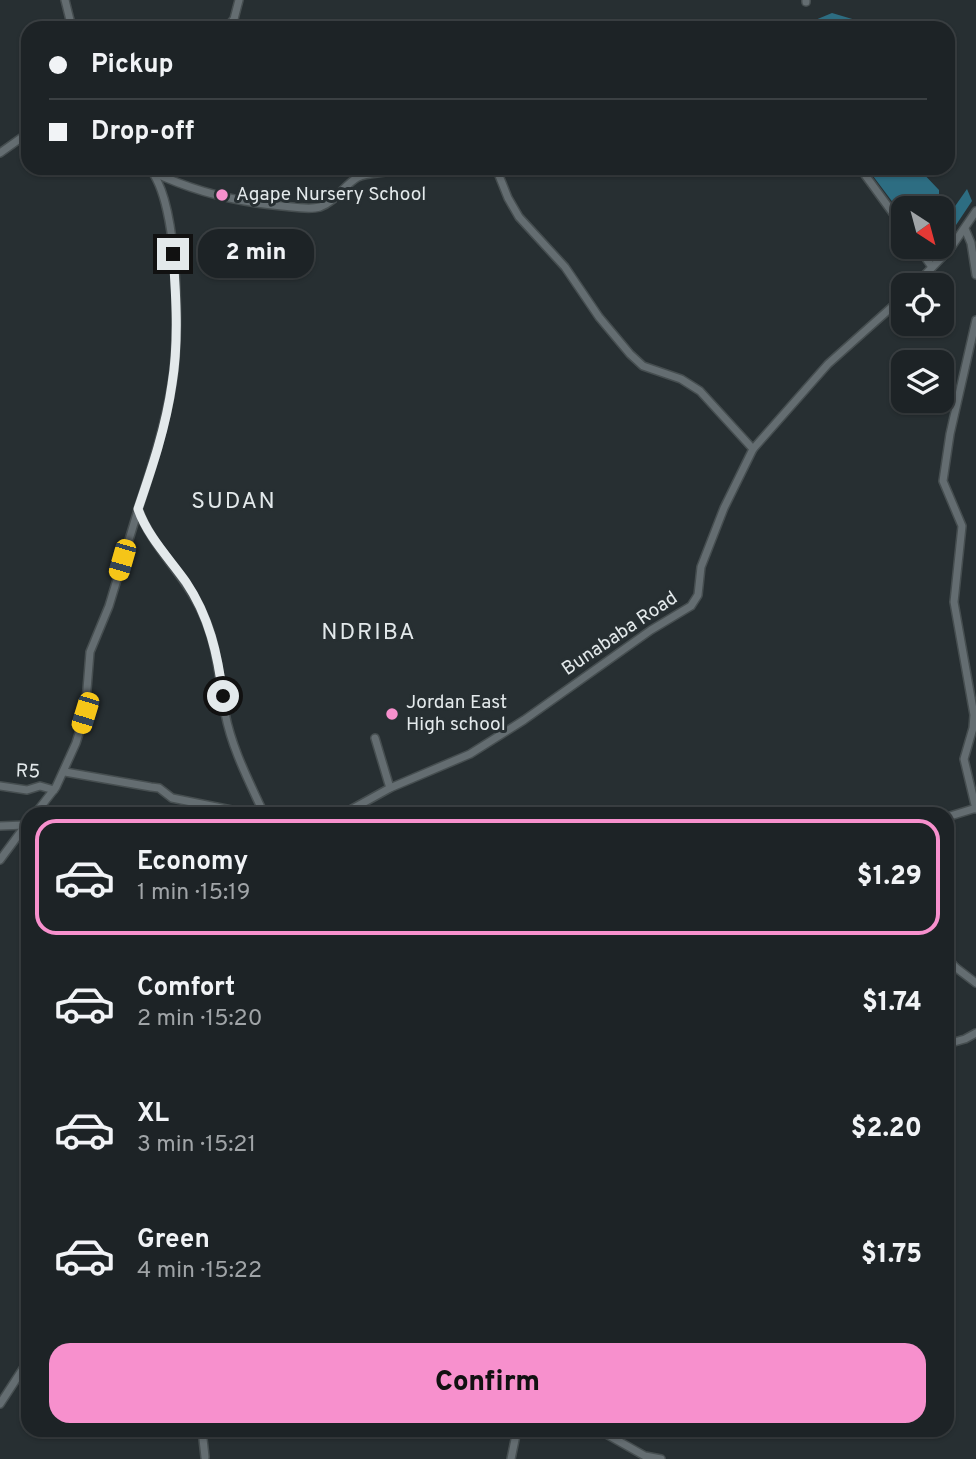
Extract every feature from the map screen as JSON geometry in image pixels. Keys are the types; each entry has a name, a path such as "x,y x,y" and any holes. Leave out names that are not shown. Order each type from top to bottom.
{"street":[{"path":"65,0 70,21"},
{"path":"232,21 239,0"},
{"path":"0,153 21,138"},
{"path":"40,807 65,772 85,713 90,652 109,606 158,453 173,382 175,276 172,233 162,195 153,175"},
{"path":"161,175 183,186 218,197 300,208 319,207 332,200 359,177 376,175"},
{"path":"499,175 508,198 520,217 565,267 599,317 629,354 643,366 681,379 700,391 753,449"},
{"path":"865,175 891,211"},
{"path":"926,273 965,229 976,211"},
{"path":"965,229 971,243 976,275"},
{"path":"926,259 932,267"},
{"name":"Bunababa Road","path":"356,807 390,788 470,754 524,720 651,630 691,606 698,595 701,567 753,449 828,364 891,308"},
{"path":"954,815 976,809 964,759 974,721 974,700 954,602 962,526 943,481 950,434 976,320"},
{"path":"138,509 155,543 187,584 201,608 214,646 230,734 261,807"},
{"path":"375,738 390,788"},
{"path":"65,772 159,788 172,798 216,807"},
{"name":"R5","path":"0,786 27,790 40,786 54,790"},
{"path":"0,826 21,824"},
{"path":"0,860 21,831"},
{"path":"954,970 976,983"},
{"path":"954,1042 976,1033"},
{"path":"0,1404 21,1372"},
{"path":"203,1437 205,1457"},
{"path":"511,1459 515,1437"},
{"path":"611,1437 645,1456 661,1459"}],"shaded area":[{"path":"832,13 859,21 813,21"},
{"path":"872,175 925,175 939,190 939,196 891,196 891,200"},
{"path":"967,189 972,201 954,228 954,208"}],"place":[{"name":"Agape Nursery School","path":"222,195"},
{"name":"Jordan East High school","path":"392,714"}],"district":[{"name":"SUDAN","path":"234,502"},
{"name":"NDRIBA","path":"369,633"}],"route":[{"path":"173,254 173,382 158,453 138,509 155,543 187,584 201,608 214,646 223,696"}]}
